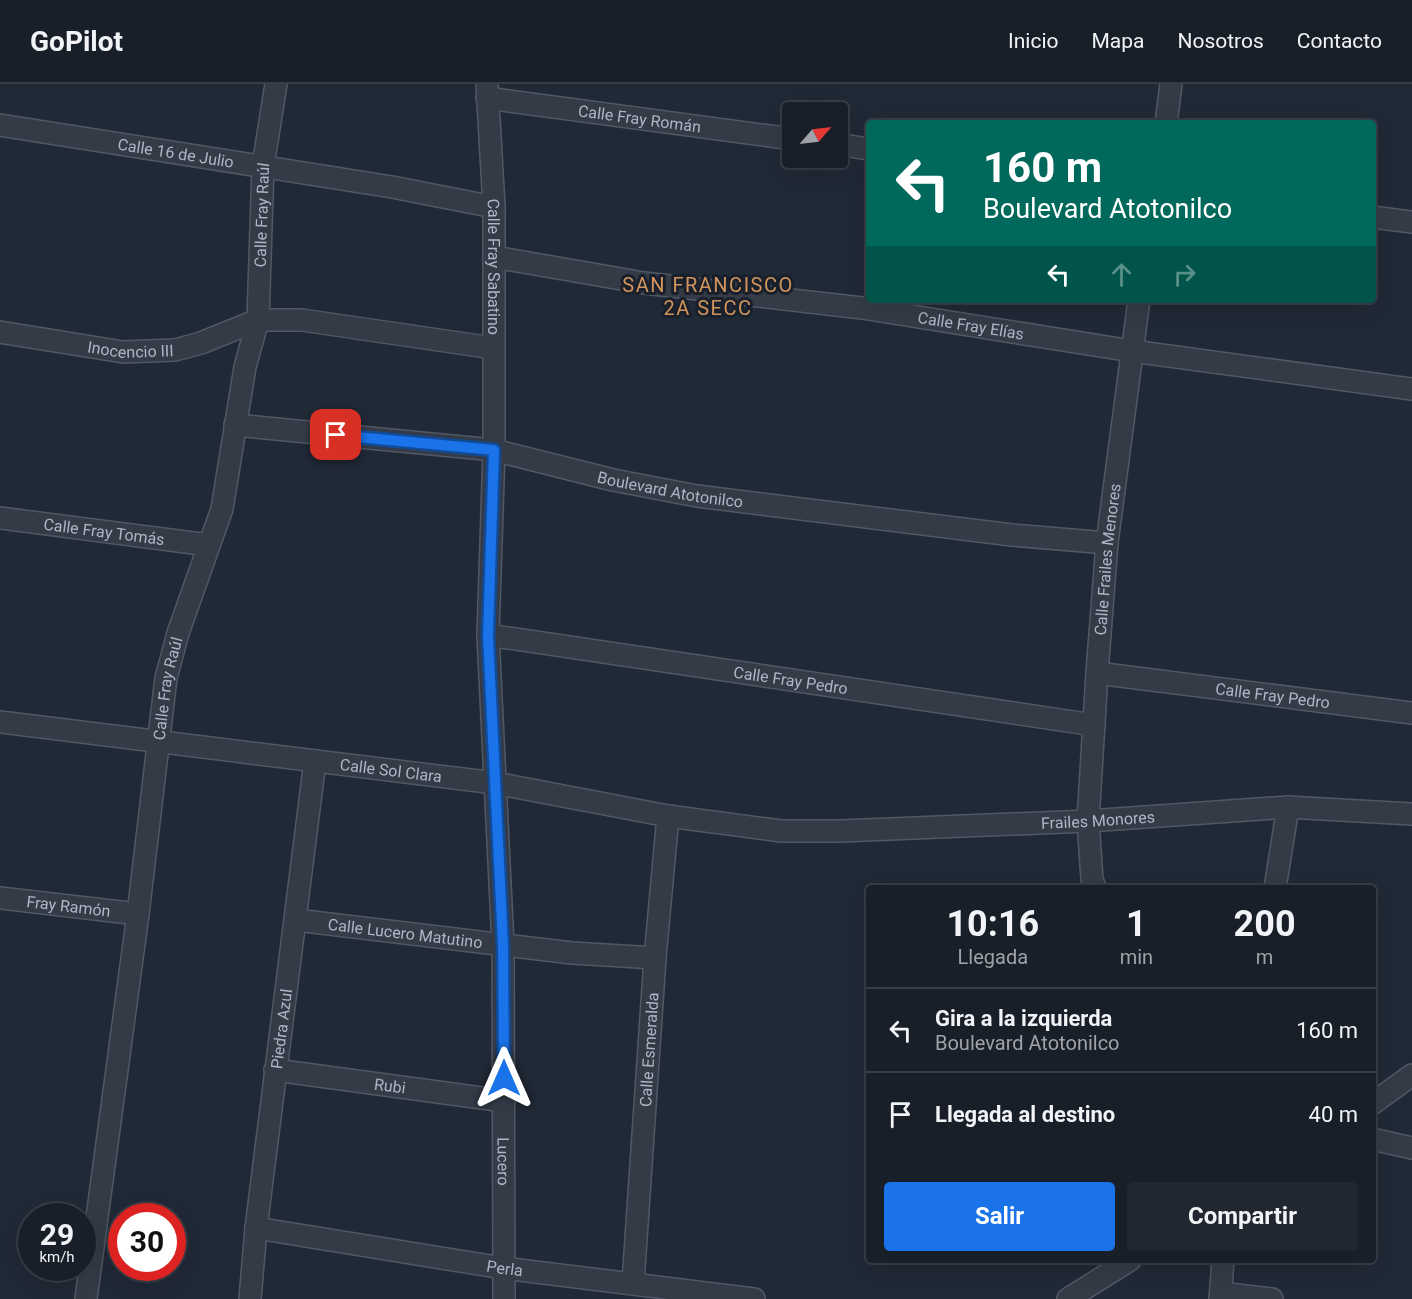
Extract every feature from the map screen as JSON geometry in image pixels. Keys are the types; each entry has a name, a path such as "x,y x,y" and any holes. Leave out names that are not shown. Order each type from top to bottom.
{"street":[{"name":"Calle Fray Raúl","path":"86,1299 138,914 166,678 181,623 222,509 245,367 258,320 263,166 276,84"},
{"path":"1166,120 1172,84"},
{"name":"Calle Fray Román","path":"487,91 782,136"},
{"name":"Calle Fray Sabatino","path":"487,91 494,207 494,450"},
{"name":"Calle 16 de Julio","path":"0,125 392,187 494,207"},
{"path":"848,146 866,149"},
{"path":"1376,218 1412,222"},
{"name":"Calle Fray Elías","path":"494,258 644,283 862,308 1132,351 1412,389"},
{"name":"Calle Frailes Menores","path":"1094,885 1088,821 1097,673 1107,543 1139,303"},
{"path":"258,320 302,321 493,348"},
{"name":"Inocencio III","path":"0,332 123,352 175,350 201,343 258,320"},
{"name":"Boulevard Atotonilco","path":"235,425 494,450 614,480 697,496 1012,535 1107,543"},
{"name":"Lucero","path":"494,450 488,635 503,945 504,1299"},
{"name":"Calle Fray Tomás","path":"0,518 209,545"},
{"name":"Calle Fray Pedro","path":"488,635 1094,725"},
{"name":"Calle Fray Pedro","path":"1097,673 1412,713"},
{"name":"Calle Sol Clara","path":"0,722 495,783 668,816 781,831"},
{"name":"Piedra Azul","path":"250,1299 256,1228 315,761"},
{"path":"1275,885 1288,807"},
{"name":"Frailes Monores","path":"781,831 872,830 1088,821 1288,807 1412,814"},
{"name":"Calle Esmeralda","path":"633,1283 668,816"},
{"name":"Fray Ramón","path":"0,898 138,914"},
{"name":"Calle Lucero Matutino","path":"296,920 572,953 656,958"},
{"name":"Rubi","path":"276,1070 504,1101"},
{"path":"1376,1101 1412,1075"},
{"path":"1376,1140 1412,1148"},
{"name":"Perla","path":"256,1228 503,1268 754,1299"},
{"path":"1068,1299 1125,1263"},
{"path":"1223,1263 1221,1296 1272,1299"}],"district":[{"name":"SAN FRANCISCO 2A SECC","path":"708,296"}],"route":[{"path":"336,435 494,450 488,635 503,945 504,1078"}]}
